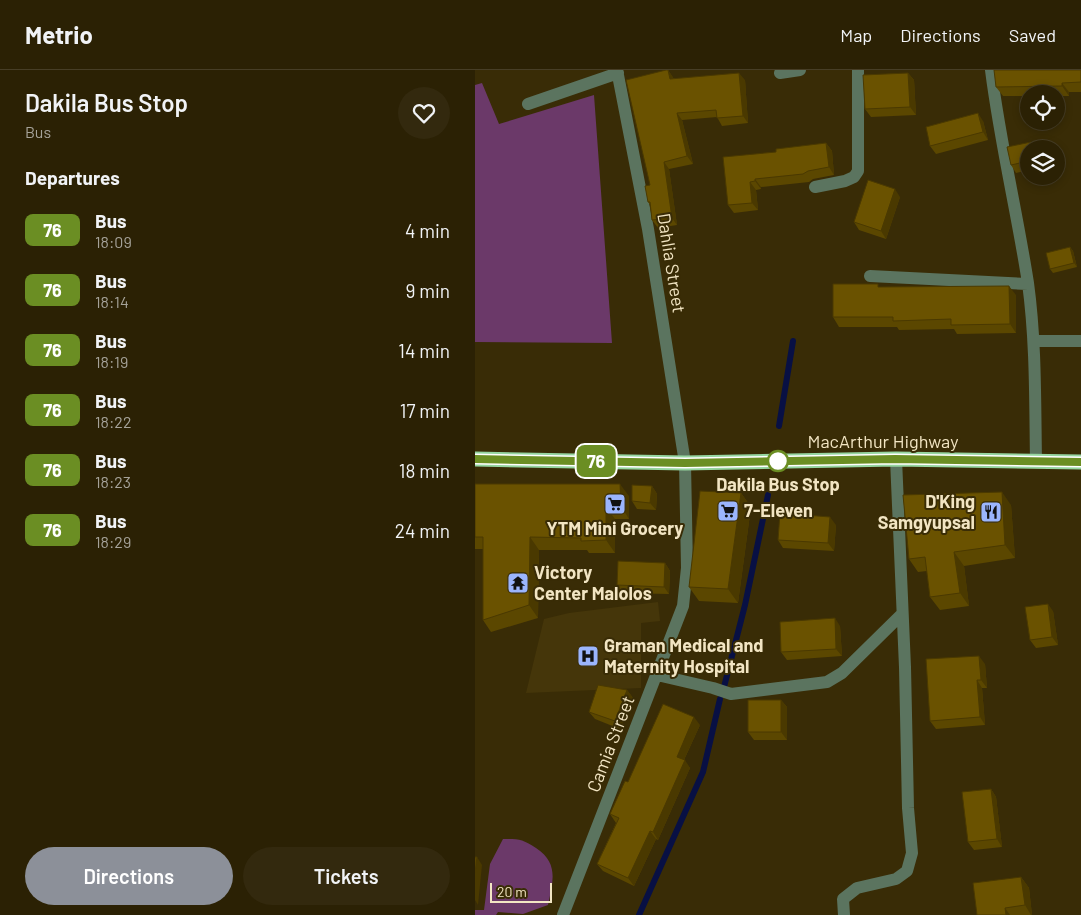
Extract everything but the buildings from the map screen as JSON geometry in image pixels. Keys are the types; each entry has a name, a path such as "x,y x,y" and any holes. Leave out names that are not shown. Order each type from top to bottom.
{"highway":[{"name":"MacArthur Highway","path":"475,459 685,463 895,459 1081,462"}],"street":[{"path":"781,73 800,70"},
{"path":"815,187 845,181 854,177 858,171 858,70"},
{"path":"991,70 996,111 1028,284 1034,341 1035,461"},
{"path":"527,104 618,72"},
{"name":"Dahlia Street","path":"618,72 648,229 685,463"},
{"path":"870,276 1028,284"},
{"path":"1034,341 1081,341"},
{"path":"844,915 843,898 857,888 896,879 907,870 912,852 895,459"},
{"name":"Camia Street","path":"563,915 683,606 687,568 685,463"},
{"path":"657,674 731,694 827,682 842,673 903,614"}],"shaded area":[{"path":"482,83 499,124 594,95 612,343 475,342 475,85"},
{"name":"Graman Medical and Maternity Hospital","path":"658,602 660,621 641,623 641,688 526,693 544,619 569,613"},
{"path":"503,839 524,841 536,848 548,860 553,874 548,905 523,914 498,912 496,915 475,915 475,910 484,910 490,864"}],"waterway":[{"path":"779,426 793,341"},
{"path":"724,687 745,605 768,495"},
{"path":"639,915 703,772 720,699"}],"bus line":[{"name":"76","path":"475,459 685,463 895,459 1081,462"}],"place":[{"name":"Dakila Bus Stop","path":"778,461"},
{"name":"YTM Mini Grocery","path":"615,504"},
{"name":"7-Eleven","path":"728,511"},
{"name":"D'King Samgyupsal","path":"991,512"},
{"name":"Victory Center Malolos","path":"518,583"},
{"name":"Graman Medical and Maternity Hospital","path":"588,656"}]}
